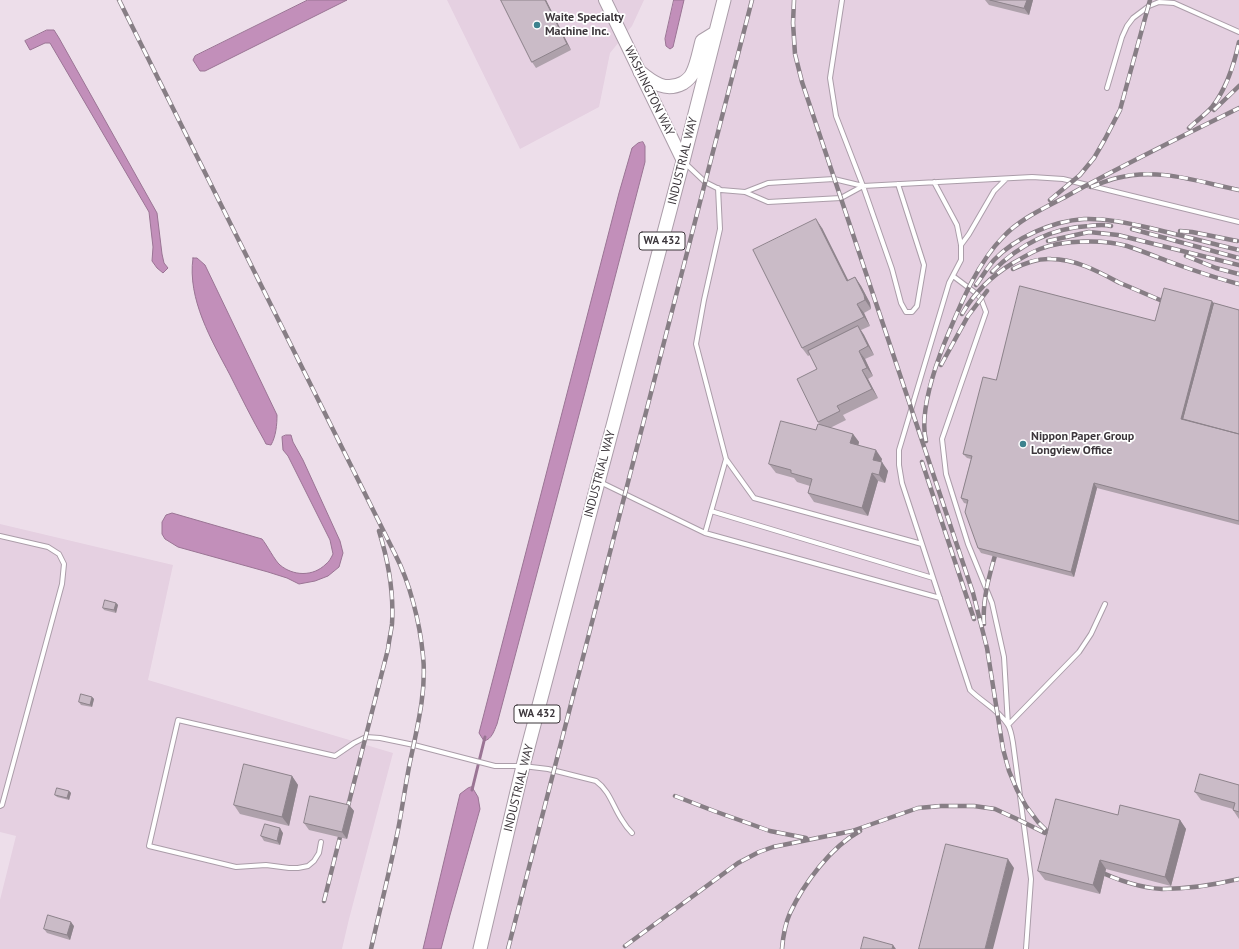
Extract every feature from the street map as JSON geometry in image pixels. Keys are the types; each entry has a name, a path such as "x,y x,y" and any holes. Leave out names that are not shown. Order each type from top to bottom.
{"main road":[{"name":"INDUSTRIAL WAY","path":"480,949 524,766 724,0"},
{"name":"WASHINGTON WAY","path":"608,1 683,161"},
{"path":"640,72 659,86 677,86 685,82 691,76 702,41 715,34"}],"lane":[{"path":"842,0 830,78 836,116 863,186 892,269 901,303 906,312 912,312 917,306 924,265 898,184"},
{"path":"1107,88 1122,37 1127,26 1133,18 1149,6 1159,2 1174,3 1239,32"},
{"path":"683,161 705,182 721,190 745,192 768,202 841,198 863,186"},
{"path":"745,192 768,183 834,179 863,186 1032,177 1063,179 1239,222"},
{"path":"961,246 994,191 1006,178"},
{"path":"934,182 956,225 961,246 961,260 952,276 947,290 899,450 899,465 902,483 970,690 997,712 1008,725"},
{"path":"718,188 720,229 696,344 726,459 754,498 922,544"},
{"path":"952,276 977,294 981,299 986,312 942,439 946,474 968,544 992,603 1004,657 1008,725 1013,743 1031,879 1026,949"},
{"path":"705,533 726,459"},
{"path":"598,481 705,533 940,598"},
{"path":"712,511 933,578"},
{"path":"0,536 48,547 59,554 64,564 60,592 2,805 0,806"},
{"path":"1008,725 1079,652 1091,634 1105,604"},
{"path":"321,842 319,853 314,861 308,866 298,868 266,865 236,867 148,846 178,720 334,756 366,737 380,738 414,745 495,766 524,766 548,769 596,781 605,788 622,820 632,833"}],"shaded area":[{"path":"308,0 347,0 205,71 200,71 193,60 195,56"},
{"path":"447,0 644,0 632,26 610,53 599,107 520,149"},
{"path":"674,0 684,0 673,47 670,49 666,46 665,39"},
{"path":"724,0 1239,0 1239,949 482,949"},
{"path":"47,30 54,30 59,38 157,213 162,254 164,263 168,268 163,273 152,261 153,247 149,212 50,43 45,43 30,50 25,41"},
{"path":"643,142 645,146 645,162 497,724 491,737 484,741 479,733 619,193 632,148 638,143"},
{"path":"193,258 197,258 205,265 277,415 276,430 271,445 266,444 202,319 194,289 192,273"},
{"path":"291,435 340,541 343,553 339,567 328,576 315,581 299,584 287,578 268,572 178,547 165,539 162,534 162,522 166,515 172,513 262,539 280,565 285,569 297,573 303,574 315,571 327,563 333,554 330,540 288,456 283,450 282,437"},
{"path":"0,524 173,565 148,680 393,753 342,949 0,949 0,900 16,836 0,832"},
{"path":"472,787 478,797 480,809 441,949 423,949 460,794"}],"building":[{"name":"Waite Specialty Machine Inc.","path":"501,0 545,0 567,44 532,62"},
{"path":"990,0 1027,0 1024,8"},
{"path":"816,219 847,281 855,277 864,295 865,300 857,304 864,317 802,348 753,250"},
{"path":"1020,286 1155,321 1164,288 1212,301 1181,419 1239,434 1239,521 1094,483 1071,572 978,548 965,512 968,500 961,498 972,456 963,454 983,377 996,380"},
{"path":"1214,303 1239,310 1239,434 1183,419"},
{"path":"858,326 868,346 859,351 867,368 862,370 872,389 837,406 840,411 818,422 797,379 817,369 808,351"},
{"path":"781,421 816,430 818,424 853,434 850,443 876,450 873,460 882,462 879,475 872,473 862,508 808,493 812,479 791,473 791,470 769,464"},
{"path":"105,600 116,603 114,610 103,608"},
{"path":"81,694 92,697 90,705 79,702"},
{"path":"244,764 292,776 282,817 234,805"},
{"path":"1200,774 1239,785 1239,812 1233,810 1235,803 1195,792"},
{"path":"57,788 69,791 67,798 55,795"},
{"path":"310,796 349,805 342,832 304,823"},
{"path":"1056,799 1118,815 1120,805 1180,820 1165,877 1100,860 1093,885 1038,871"},
{"path":"265,824 280,828 277,841 261,836"},
{"path":"946,844 1008,859 985,949 919,949"},
{"path":"48,915 71,922 67,935 44,929"},
{"path":"864,937 893,945 892,949 861,949"}],"waterway":[{"path":"472,790 485,737"}],"railway":[{"path":"119,0 395,554 410,590 414,604 423,656 424,670 422,698 398,830 371,949"},
{"path":"508,949 752,0"},
{"path":"794,0 793,23 795,54 802,82 973,593 987,648 1003,749 1009,771 1026,806 1038,822 1056,840"},
{"path":"1050,200 1080,175 1094,158 1120,110 1150,0"},
{"path":"1189,128 1212,107 1222,92 1232,68 1239,42"},
{"path":"1214,110 1239,86"},
{"path":"926,441 924,430 926,405 932,379 944,344 969,287 985,260 1004,236 1018,224 1042,209 1131,162 1239,108"},
{"path":"1091,187 1117,178 1148,174 1178,177 1239,190"},
{"path":"976,285 994,260 1013,244 1024,237 1048,227 1072,220 1092,219 1126,223 1239,250"},
{"path":"992,272 1013,254 1049,234 1075,227 1100,225 1111,226"},
{"path":"1132,229 1239,258"},
{"path":"1180,231 1237,241"},
{"path":"1048,241 1089,232 1118,235 1239,265"},
{"path":"962,314 978,292 991,279 1013,263 1040,249 1071,242 1107,242 1127,246 1197,272 1239,284"},
{"path":"1186,256 1216,268 1239,274"},
{"path":"1013,269 1041,259 1069,261 1087,267 1165,302"},
{"path":"941,365 968,316 987,291"},
{"path":"922,462 974,619"},
{"path":"347,810 388,649 392,624 390,576 379,531"},
{"path":"984,624 984,604 998,545"},
{"path":"675,796 770,831 806,838"},
{"path":"625,946 738,863 759,852 773,847 852,831 918,808 941,806 974,806 995,809 1045,833"},
{"path":"782,949 784,931 788,917 803,890 819,867 829,856 839,846 860,831"},
{"path":"324,901 340,837"},
{"path":"1094,869 1127,882 1145,887 1162,889 1201,886 1239,879"}],"place":[{"name":"Waite Specialty Machine Inc.","path":"537,25"},
{"name":"Nippon Paper Group Longview Office","path":"1023,444"}]}
